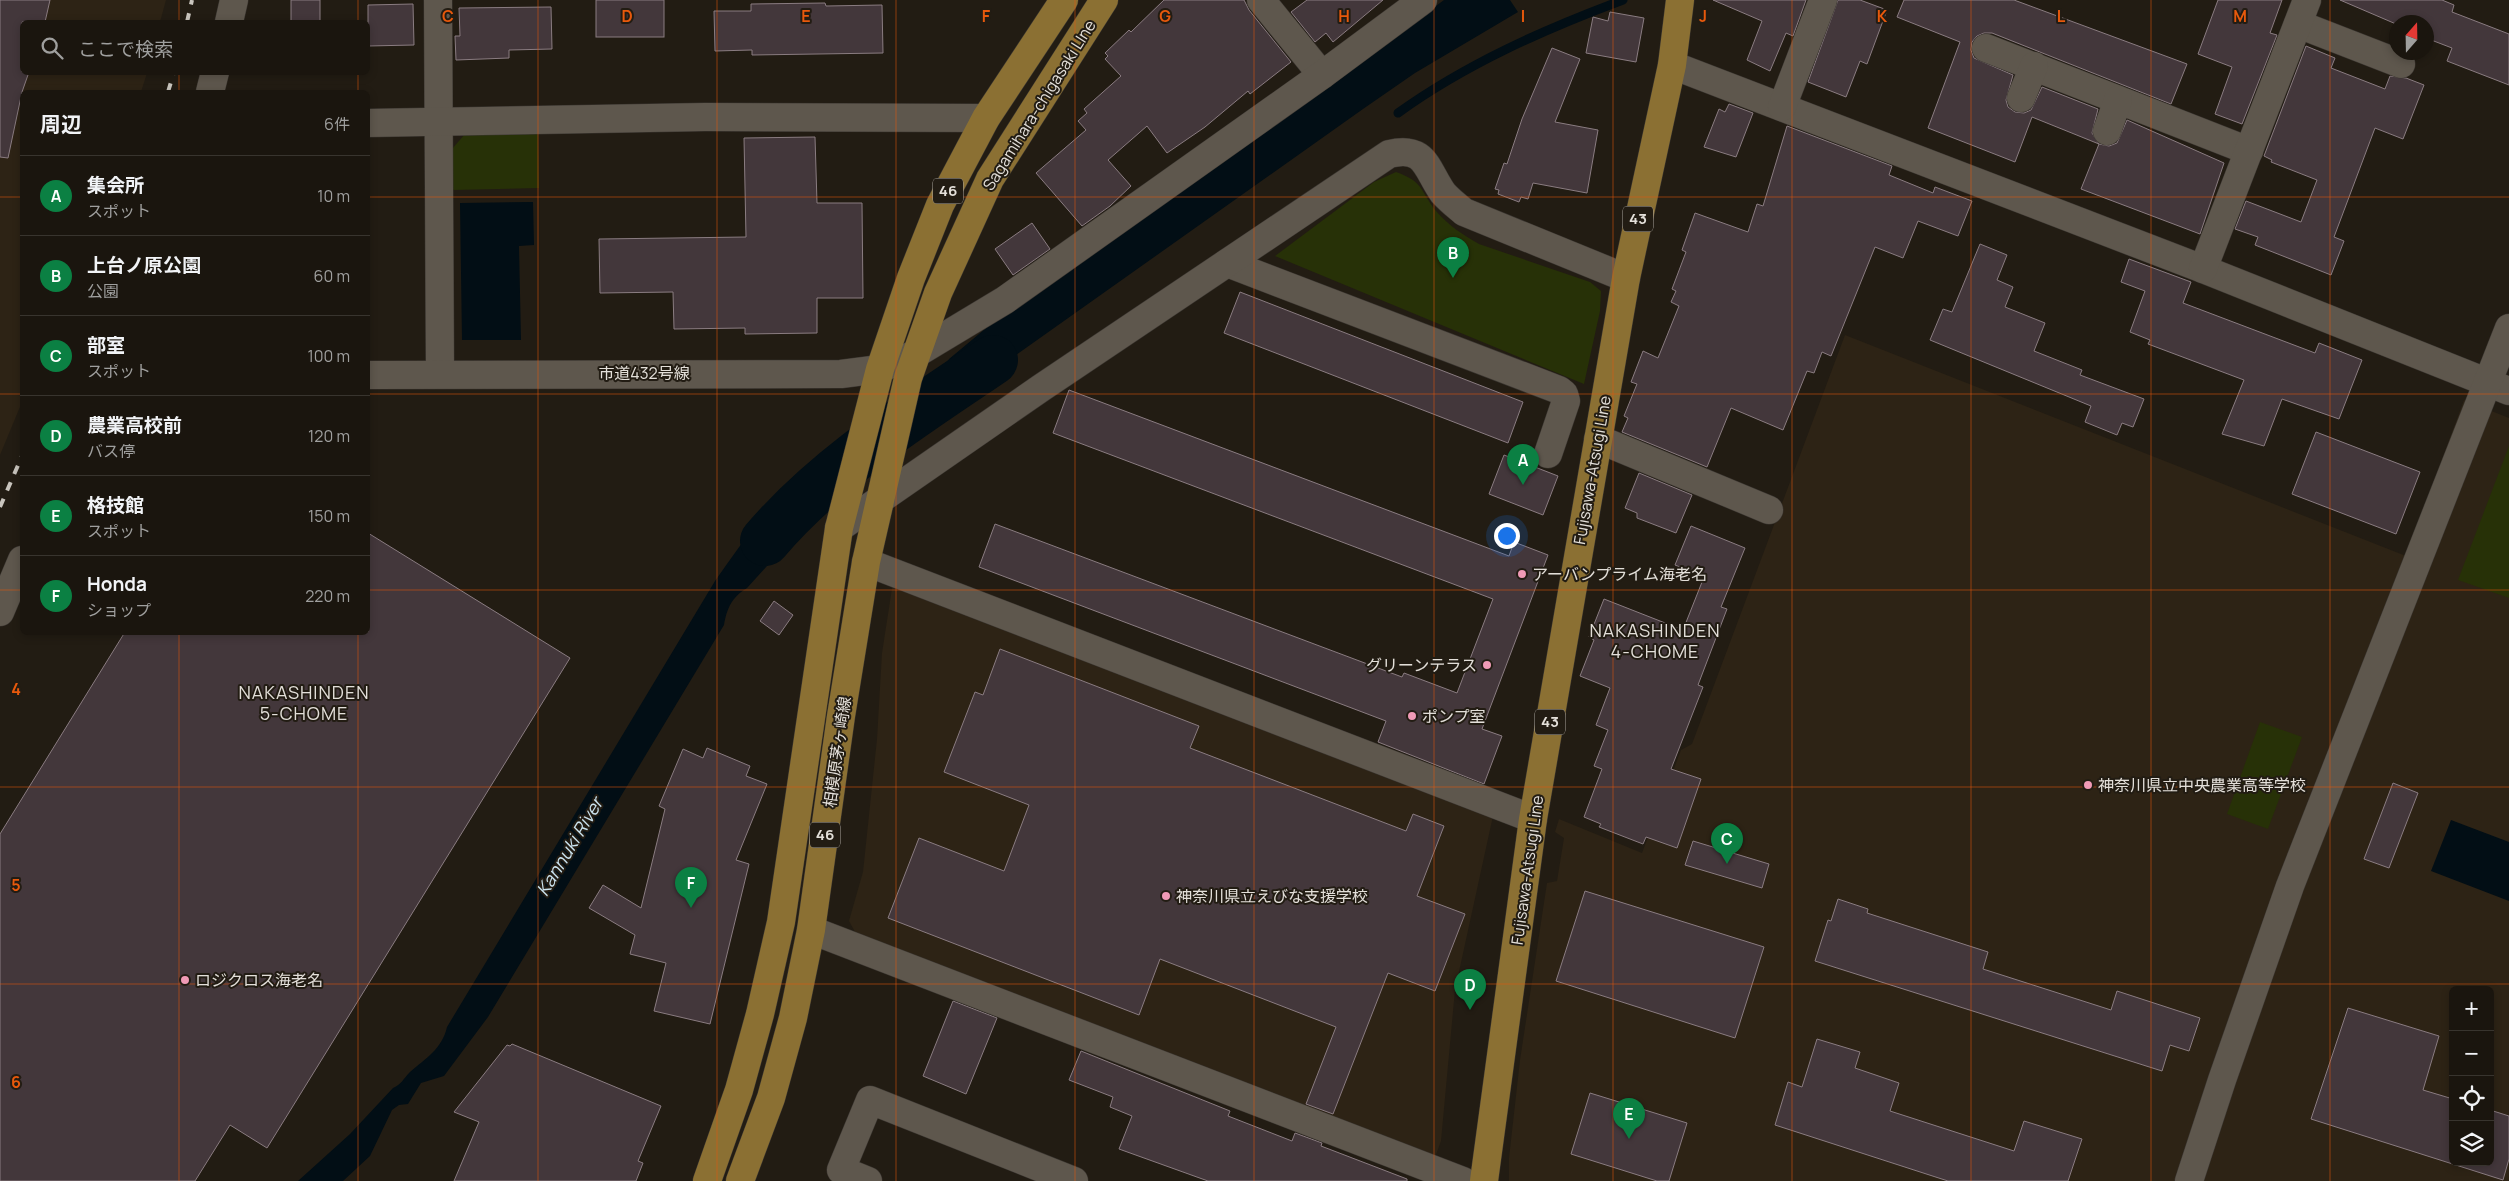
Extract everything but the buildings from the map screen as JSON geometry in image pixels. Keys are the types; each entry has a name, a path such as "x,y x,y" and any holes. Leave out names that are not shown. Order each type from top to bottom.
{"main road":[{"name":"Sagamihara-chigasaki LIne","path":"871,401 911,278 940,205 986,118 1064,0"},
{"name":"Sagamihara-chigasaki LIne","path":"913,366 938,293 990,180 1104,0"},
{"name":"Fujisawa-Atsugi Line","path":"1484,1181 1533,819 1626,278 1672,65 1680,0"},
{"name":"相模原茅ヶ崎線","path":"740,1181 774,1089 793,1018 811,930 841,716 866,562 881,490 913,366"},
{"name":"相模原茅ヶ崎線","path":"708,1181 739,1090 760,1014 781,922 841,519 871,401"}],"street":[{"path":"229,20 234,0"},
{"path":"438,0 440,374"},
{"path":"1261,0 1322,75"},
{"name":"市道432号線","path":"370,375 841,374 913,366 1322,75 1423,0"},
{"path":"1782,107 1823,0"},
{"path":"2203,269 2302,12 2401,64"},
{"path":"1986,48 2248,151"},
{"path":"1672,65 2203,269 2499,387"},
{"path":"2021,98 2034,66"},
{"path":"210,90 214,75"},
{"path":"2107,131 2118,100"},
{"path":"370,124 705,117 986,118"},
{"path":"841,519 881,490 1227,263 1389,154 1403,151 1417,155 1428,165 1444,193 1464,212 1626,278"},
{"path":"1227,263 1559,390 1564,394 1566,402 1548,454"},
{"path":"2189,1181 2290,886 2499,387 2509,328"},
{"path":"1598,439 1770,510"},
{"path":"866,562 1533,819"},
{"path":"0,612 20,565"},
{"path":"811,930 1462,1181"},
{"path":"868,1181 839,1176 870,1100 1074,1181"}],"shaded area":[{"path":"0,0 166,0 161,20 20,20 20,75 146,75 142,90 20,90 20,407 0,455"},
{"name":"神奈川県立中央農業高等学校","path":"1845,335 2406,556 2464,400 2509,418 2509,1181 1509,1181 1509,1158 1520,1060 1547,883 1557,881 1564,838 1555,832 1559,819 1642,853 1681,750 1692,744"},
{"name":"神奈川県立えびな支援学校","path":"893,582 1493,816 1455,990 1441,1141 1433,1163 859,939 849,921 863,872 877,739 882,653"}],"green space":[{"path":"465,134 538,134 539,188 452,190 452,149"},
{"path":"1396,172 1412,179 1420,187 1436,211 1473,241 1590,282 1601,291 1600,311 1584,384 1275,256 1374,182"},
{"path":"2509,446 2509,598 2458,580"},
{"path":"2260,722 2302,737 2268,829 2227,814"}],"water":[{"path":"1444,0 1510,0 1518,12 1415,73 1363,109 968,389 931,420 949,359 997,319 1358,64"},
{"path":"533,202 534,245 519,246 521,340 462,340 460,203"},
{"name":"Kannuki River","path":"820,461 809,520 731,604 724,625 488,1017 444,1076 421,1083 408,1104 399,1105 392,1110 370,1156 343,1181 298,1181 350,1134 393,1088 437,1047 445,1035 447,1027 715,581 750,532 776,501"},
{"path":"2451,820 2509,842 2509,901 2431,871"}],"pier":[{"path":"950,356 931,420 930,422 929,419"},
{"path":"820,458 822,461 812,520 808,524"}],"waterway":[{"path":"1398,113 1424,95 1479,63 1564,23 1623,0"},
{"path":"765,541 790,514 844,465 903,421 993,360"}],"railway":[{"path":"187,20 192,0"},
{"path":"169,90 173,75"},
{"path":"0,507 20,461"}],"place":[{"name":"上台ノ原公園","path":"1453,278"},
{"name":"集会所","path":"1523,485"},
{"name":"アーバンプライム海老名","path":"1522,574"},
{"name":"グリーンテラス","path":"1487,665"},
{"name":"ポンプ室","path":"1412,716"},
{"name":"神奈川県立中央農業高等学校","path":"2088,785"},
{"name":"部室","path":"1727,864"},
{"name":"神奈川県立えびな支援学校","path":"1166,896"},
{"name":"Honda","path":"691,908"},
{"name":"ロジクロス海老名","path":"185,980"},
{"name":"農業高校前","path":"1470,1010"},
{"name":"格技館","path":"1629,1139"}],"district":[{"name":"NAKASHINDEN 4-CHOME","path":"1655,641"},
{"name":"NAKASHINDEN 5-CHOME","path":"304,703"}]}
